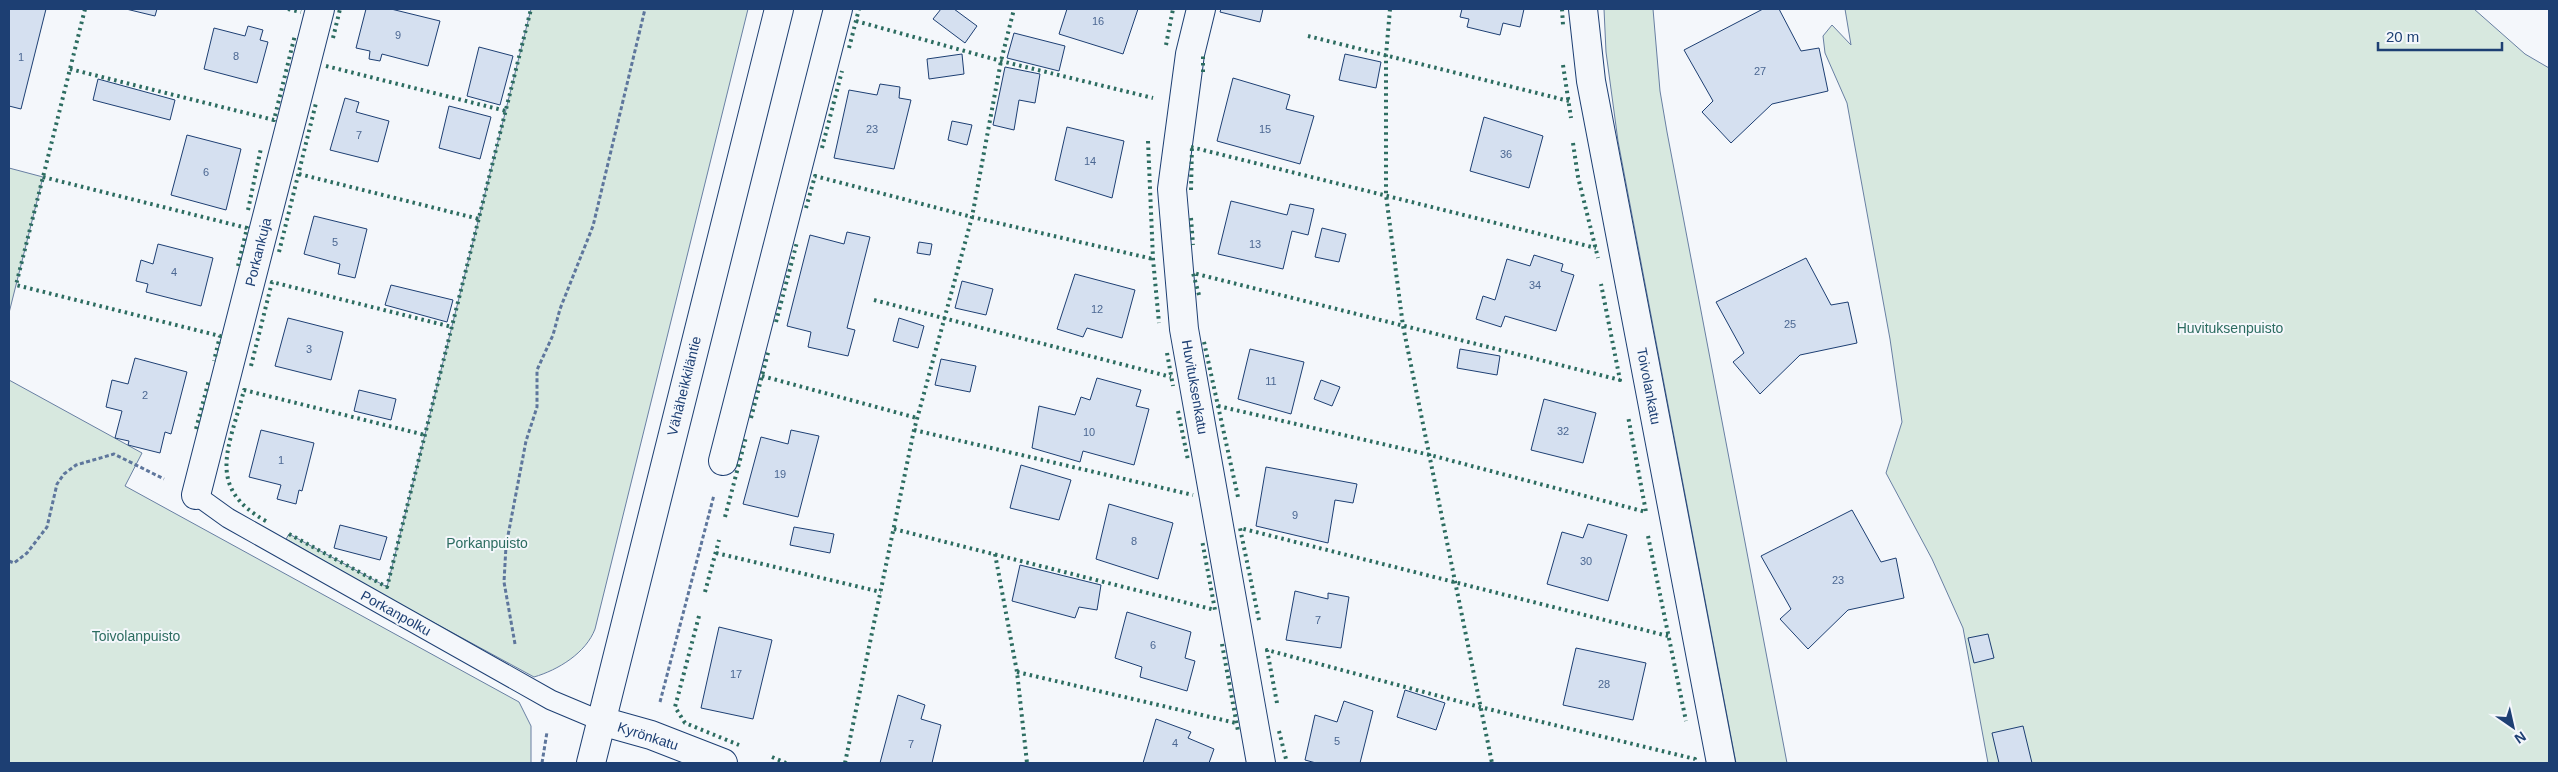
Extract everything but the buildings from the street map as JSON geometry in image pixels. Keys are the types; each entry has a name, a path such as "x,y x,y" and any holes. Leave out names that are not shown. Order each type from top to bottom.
{"street":[{"name":"Porkankuja","path":"196,495 320,9"},
{"name":"Vähäheikkiläntie","path":"591,763 778,9"},
{"path":"723,461 838,9"},
{"name":"Huvituksenkatu","path":"1200,9 1190,54 1172,189 1184,329 1261,763"},
{"name":"Toivolankatu","path":"1583,9 1590,81 1721,763"},
{"name":"Kyrönkatu","path":"601,721 651,735 722,763"}],"lane":[{"name":"Porkanpolku","path":"196,495 228,518 525,686 551,700 601,721"}],"path":[{"path":"525,686 508,616 504,582 506,546 526,441 537,407 538,370 553,335 560,310 593,226 645,9"},
{"path":"9,561 14,563 27,552 47,527 57,484 76,465 114,454 196,495"},
{"path":"651,735 723,461"}],"green space":[{"name":"Porkanpuisto","path":"531,9 748,9 595,629 591,638 578,653 552,670 534,677 383,595 286,539 289,534 387,587"},
{"path":"1604,9 1653,9 1660,91 1667,132 1787,763 1736,763 1618,141 1606,52"},
{"name":"Huvituksenpuisto","path":"1845,9 2474,9 2525,54 2549,68 2549,763 1988,763 1963,628 1932,559 1886,473 1902,422 1890,339 1847,103 1825,53 1823,36 1832,25 1851,45"},
{"path":"9,168 43,177 9,313"},
{"name":"Toivolanpuisto","path":"9,380 142,453 125,486 519,702 531,726 531,763 9,763"}],"hedge":[{"path":"85,9 16,285 220,336 214,361"},
{"path":"288,9 301,12"},
{"path":"333,38 340,9"},
{"path":"289,534 387,587 531,9"},
{"path":"849,48 859,9"},
{"path":"845,763 914,430 972,217 1001,61 1014,9"},
{"path":"1166,45 1173,9"},
{"path":"1390,9 1386,55 1386,195 1403,326 1492,763"},
{"path":"1562,9 1563,25"},
{"path":"856,21 1001,61 1153,98"},
{"path":"70,69 274,120 295,35"},
{"path":"1308,36 1569,101"},
{"path":"1203,56 1203,72"},
{"path":"1563,65 1571,118"},
{"path":"326,66 506,111"},
{"path":"822,148 842,71"},
{"path":"279,252 316,103"},
{"path":"1148,141 1153,259 1159,323"},
{"path":"1573,143 1578,177 1598,258"},
{"path":"1191,190 1192,145"},
{"path":"1191,147 1596,248"},
{"path":"248,210 261,148"},
{"path":"299,174 479,219"},
{"path":"806,208 815,176 972,217 1153,259"},
{"path":"43,177 247,228 238,266"},
{"path":"1191,218 1193,245"},
{"path":"776,322 797,242"},
{"path":"1199,295 1193,273 1620,380 1601,284"},
{"path":"251,366 272,282 452,327"},
{"path":"874,300 1171,377"},
{"path":"1204,342 1238,497"},
{"path":"751,418 769,349"},
{"path":"1167,353 1173,386"},
{"path":"762,376 917,418"},
{"path":"196,429 209,380"},
{"path":"266,521 247,508 234,494 228,479 228,447 244,390 425,435"},
{"path":"1218,406 1430,455 1646,512 1628,416"},
{"path":"1178,411 1188,460"},
{"path":"914,430 1193,495"},
{"path":"725,517 746,437"},
{"path":"1259,620 1240,528 1668,636"},
{"path":"894,529 1215,610 1202,540"},
{"path":"1648,536 1686,721"},
{"path":"705,592 719,540"},
{"path":"716,553 881,592"},
{"path":"995,554 1017,672 1027,763"},
{"path":"699,616 675,707 685,723 739,745"},
{"path":"1222,644 1238,731"},
{"path":"1277,703 1267,650 1480,707 1695,759 1696,763"},
{"path":"1017,672 1236,723"},
{"path":"1279,731 1287,763"},
{"path":"772,757 786,763"}]}
